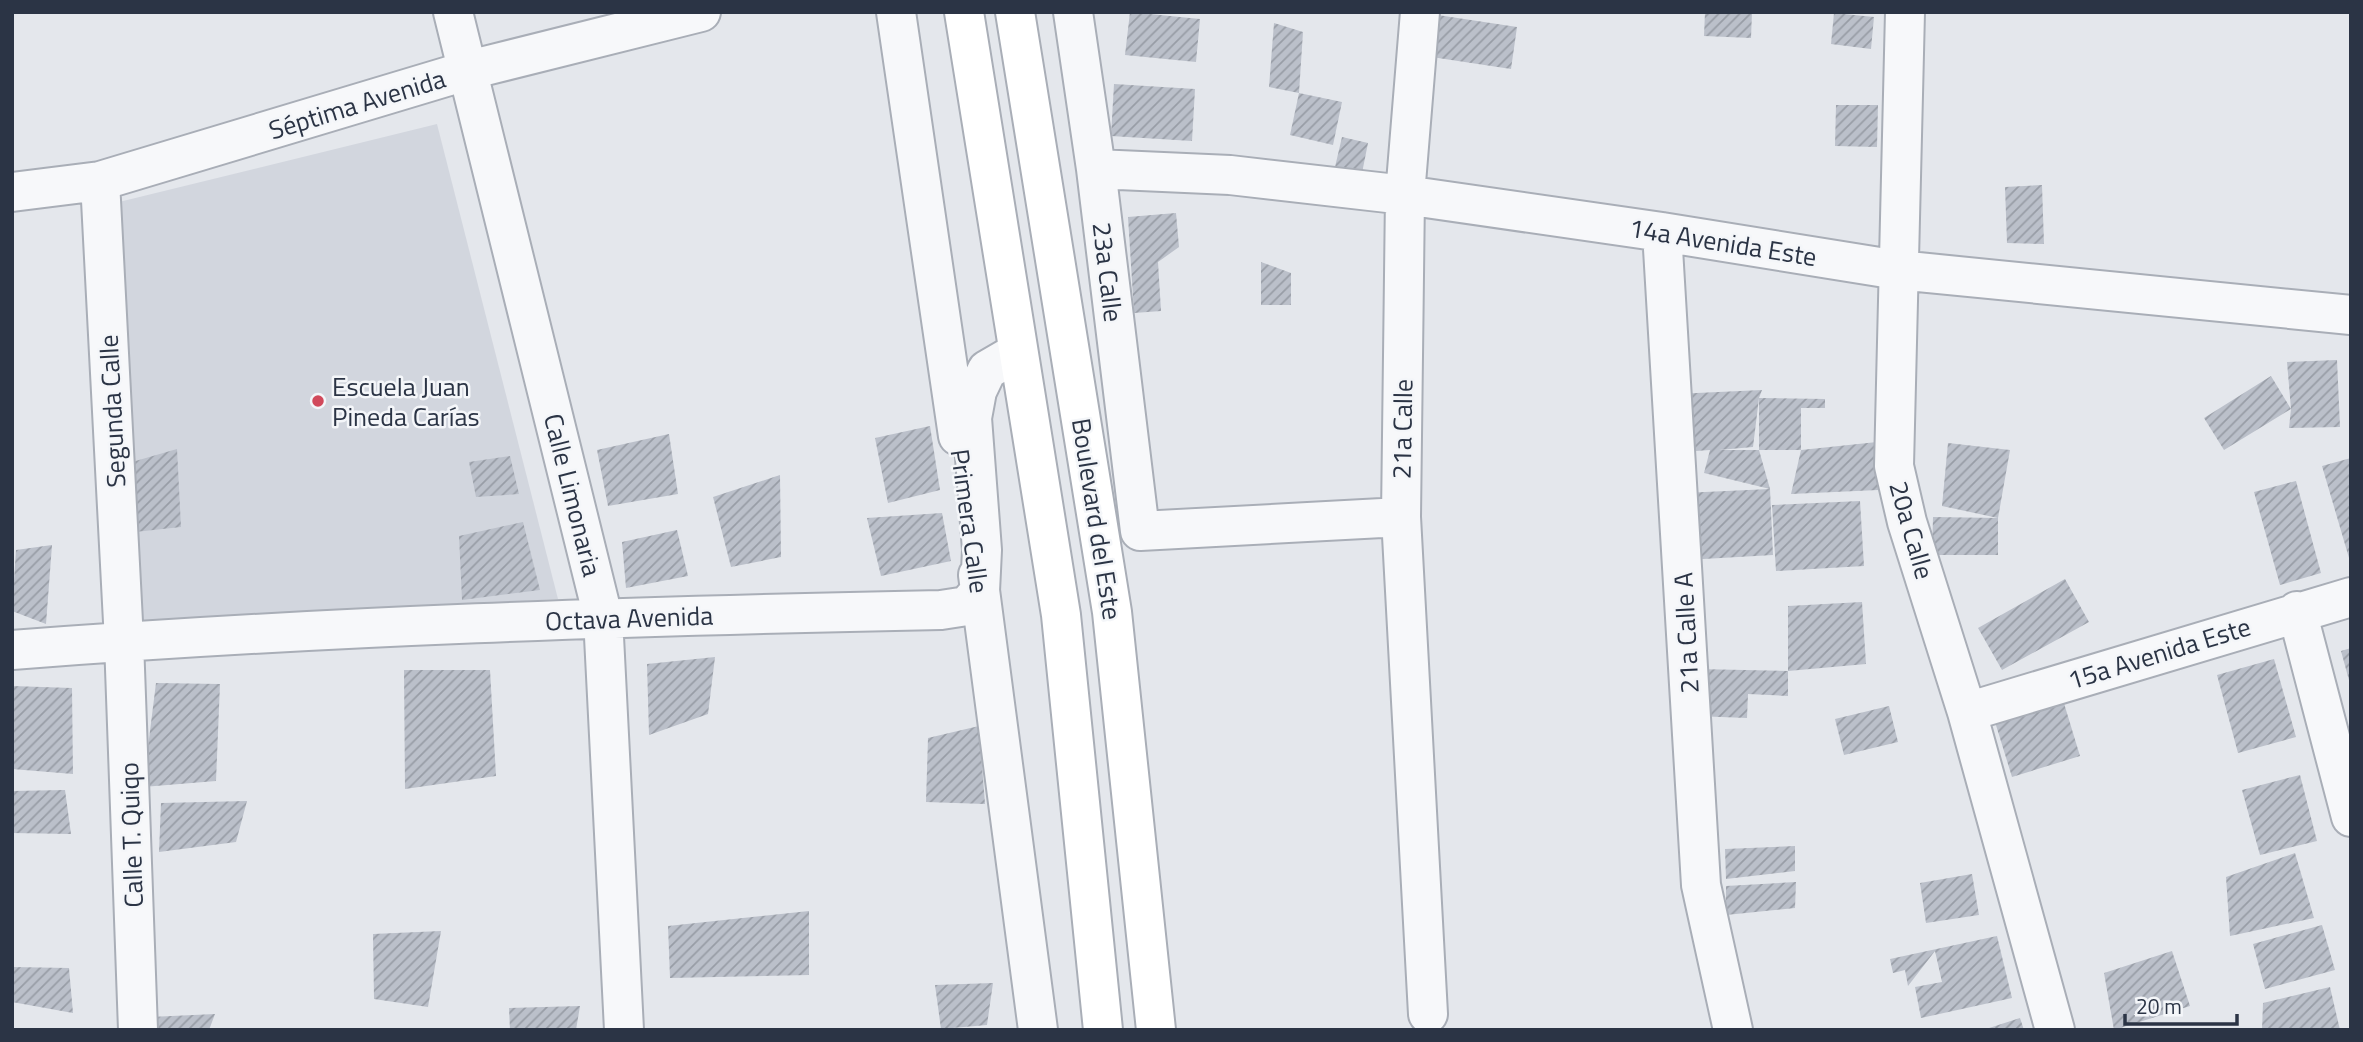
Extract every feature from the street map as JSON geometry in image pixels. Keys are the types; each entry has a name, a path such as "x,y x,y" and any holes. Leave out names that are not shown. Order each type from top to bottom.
{"main road":[{"path":"964,12 1061,615 1103,1030"},
{"name":"Boulevard del Este","path":"1015,12 1112,612 1156,1030"}],"street":[{"name":"Calle Limonaria","path":"453,12 603,617 624,1030"},
{"name":"Séptima Avenida","path":"12,192 100,181 469,71 701,12"},
{"name":"Primera Calle","path":"896,12 980,591 1038,1030"},
{"name":"23a Calle","path":"1073,12 1096,169 1140,531 1401,517"},
{"name":"21a Calle","path":"1420,12 1405,195 1401,517 1428,1014"},
{"name":"20a Calle","path":"1905,12 1894,466 1907,523 1967,712 2055,1030"},
{"name":"14a Avenida Este","path":"1096,169 1230,175 1405,195 1662,232 1898,271 2351,315"},
{"name":"Segunda Calle","path":"100,181 124,641"},
{"name":"21a Calle A","path":"1662,232 1701,885 1734,1030"},
{"path":"980,591 982,550 972,418 977,391 987,370 1017,352"},
{"name":"Octava Avenida","path":"12,649 603,617 941,610 967,606 980,591"},
{"name":"15a Avenida Este","path":"1967,712 2351,597"},
{"path":"2297,611 2351,817"},
{"name":"Calle T. Quiqo","path":"124,641 138,1030"}],"shaded area":[{"name":"Escuela Juan Pineda Carías","path":"437,124 558,599 140,624 119,202"}],"building":[{"path":"1130,12 1200,19 1196,62 1125,55"},
{"path":"1705,12 1752,12 1751,38 1704,36"},
{"path":"1834,13 1874,17 1871,49 1831,44"},
{"path":"1431,14 1517,27 1511,69 1425,56"},
{"path":"1274,23 1303,32 1299,93 1269,87"},
{"path":"1114,84 1195,89 1192,141 1111,136"},
{"path":"1299,93 1342,102 1333,145 1290,135"},
{"path":"1836,105 1878,105 1877,147 1835,146"},
{"path":"1342,137 1368,143 1362,173 1335,167"},
{"path":"2042,185 2044,244 2007,243 2005,187"},
{"path":"1176,213 1179,247 1158,262 1161,311 1134,313 1128,217"},
{"path":"1261,262 1291,273 1291,305 1261,305"},
{"path":"2337,360 2340,427 2289,428 2291,409 2287,362"},
{"path":"2271,376 2291,409 2224,450 2204,418"},
{"path":"1762,390 1753,447 1719,450 1759,450 1770,489 1704,473 1710,450 1681,452 1675,394"},
{"path":"1759,398 1825,399 1825,408 1801,408 1801,450 1759,450"},
{"path":"930,426 940,490 888,503 875,438"},
{"path":"669,434 678,494 608,506 597,450"},
{"path":"1877,442 1878,490 1791,494 1801,450"},
{"path":"1948,443 2010,450 1998,518 1942,506"},
{"path":"177,449 181,527 135,532 132,462"},
{"path":"510,456 519,494 476,497 469,462"},
{"path":"2351,458 2351,557 2349,558 2322,466"},
{"path":"780,475 781,557 731,567 713,497"},
{"path":"2296,481 2321,573 2280,585 2254,492"},
{"path":"1770,489 1773,555 1686,560 1683,493"},
{"path":"1860,501 1864,566 1776,571 1772,505"},
{"path":"942,513 951,561 881,576 867,518"},
{"path":"1933,517 1998,518 1998,555 1932,555"},
{"path":"523,522 540,590 462,600 459,536"},
{"path":"677,530 688,576 626,588 622,542"},
{"path":"52,545 46,624 12,611 16,550"},
{"path":"2065,579 2089,622 2002,670 1978,628"},
{"path":"1862,602 1866,664 1788,671 1788,606"},
{"path":"2351,648 2351,684 2350,684 2341,651"},
{"path":"715,657 708,714 649,735 647,664"},
{"path":"2274,659 2296,737 2238,753 2217,675"},
{"path":"1697,669 1788,671 1788,696 1748,694 1747,718 1695,716"},
{"path":"404,670 490,670 496,776 405,789"},
{"path":"156,683 220,684 216,781 143,787"},
{"path":"12,686 72,688 73,774 12,769"},
{"path":"2063,700 2080,756 2012,777 1995,722"},
{"path":"1889,706 1898,742 1844,755 1835,719"},
{"path":"979,726 985,804 926,802 928,738"},
{"path":"2300,775 2317,841 2260,855 2242,790"},
{"path":"65,790 71,834 12,833 12,791"},
{"path":"247,801 236,842 159,852 161,803"},
{"path":"1795,846 1795,871 1726,879 1725,849"},
{"path":"2295,853 2314,918 2230,936 2226,877"},
{"path":"1972,874 1979,915 1926,923 1920,883"},
{"path":"1796,882 1795,908 1726,915 1726,886"},
{"path":"809,911 809,975 670,978 668,926"},
{"path":"2322,925 2335,970 2265,989 2253,944"},
{"path":"441,931 428,1007 374,999 373,934"},
{"path":"1997,936 2012,998 1921,1018 1915,987 1942,982 1935,951 1908,986 1905,970 1893,973 1890,959"},
{"path":"2172,951 2190,1006 2114,1030 2104,973"},
{"path":"12,967 69,968 73,1013 12,1002"},
{"path":"993,983 987,1025 941,1029 935,985"},
{"path":"2330,987 2340,1030 2262,1030 2263,1003"},
{"path":"580,1006 576,1030 510,1030 509,1008"},
{"path":"215,1014 209,1030 150,1030 150,1017"},
{"path":"2020,1018 2024,1030 1986,1030 1986,1029"}],"place":[{"name":"Escuela Juan Pineda Carías","path":"318,401"}]}
